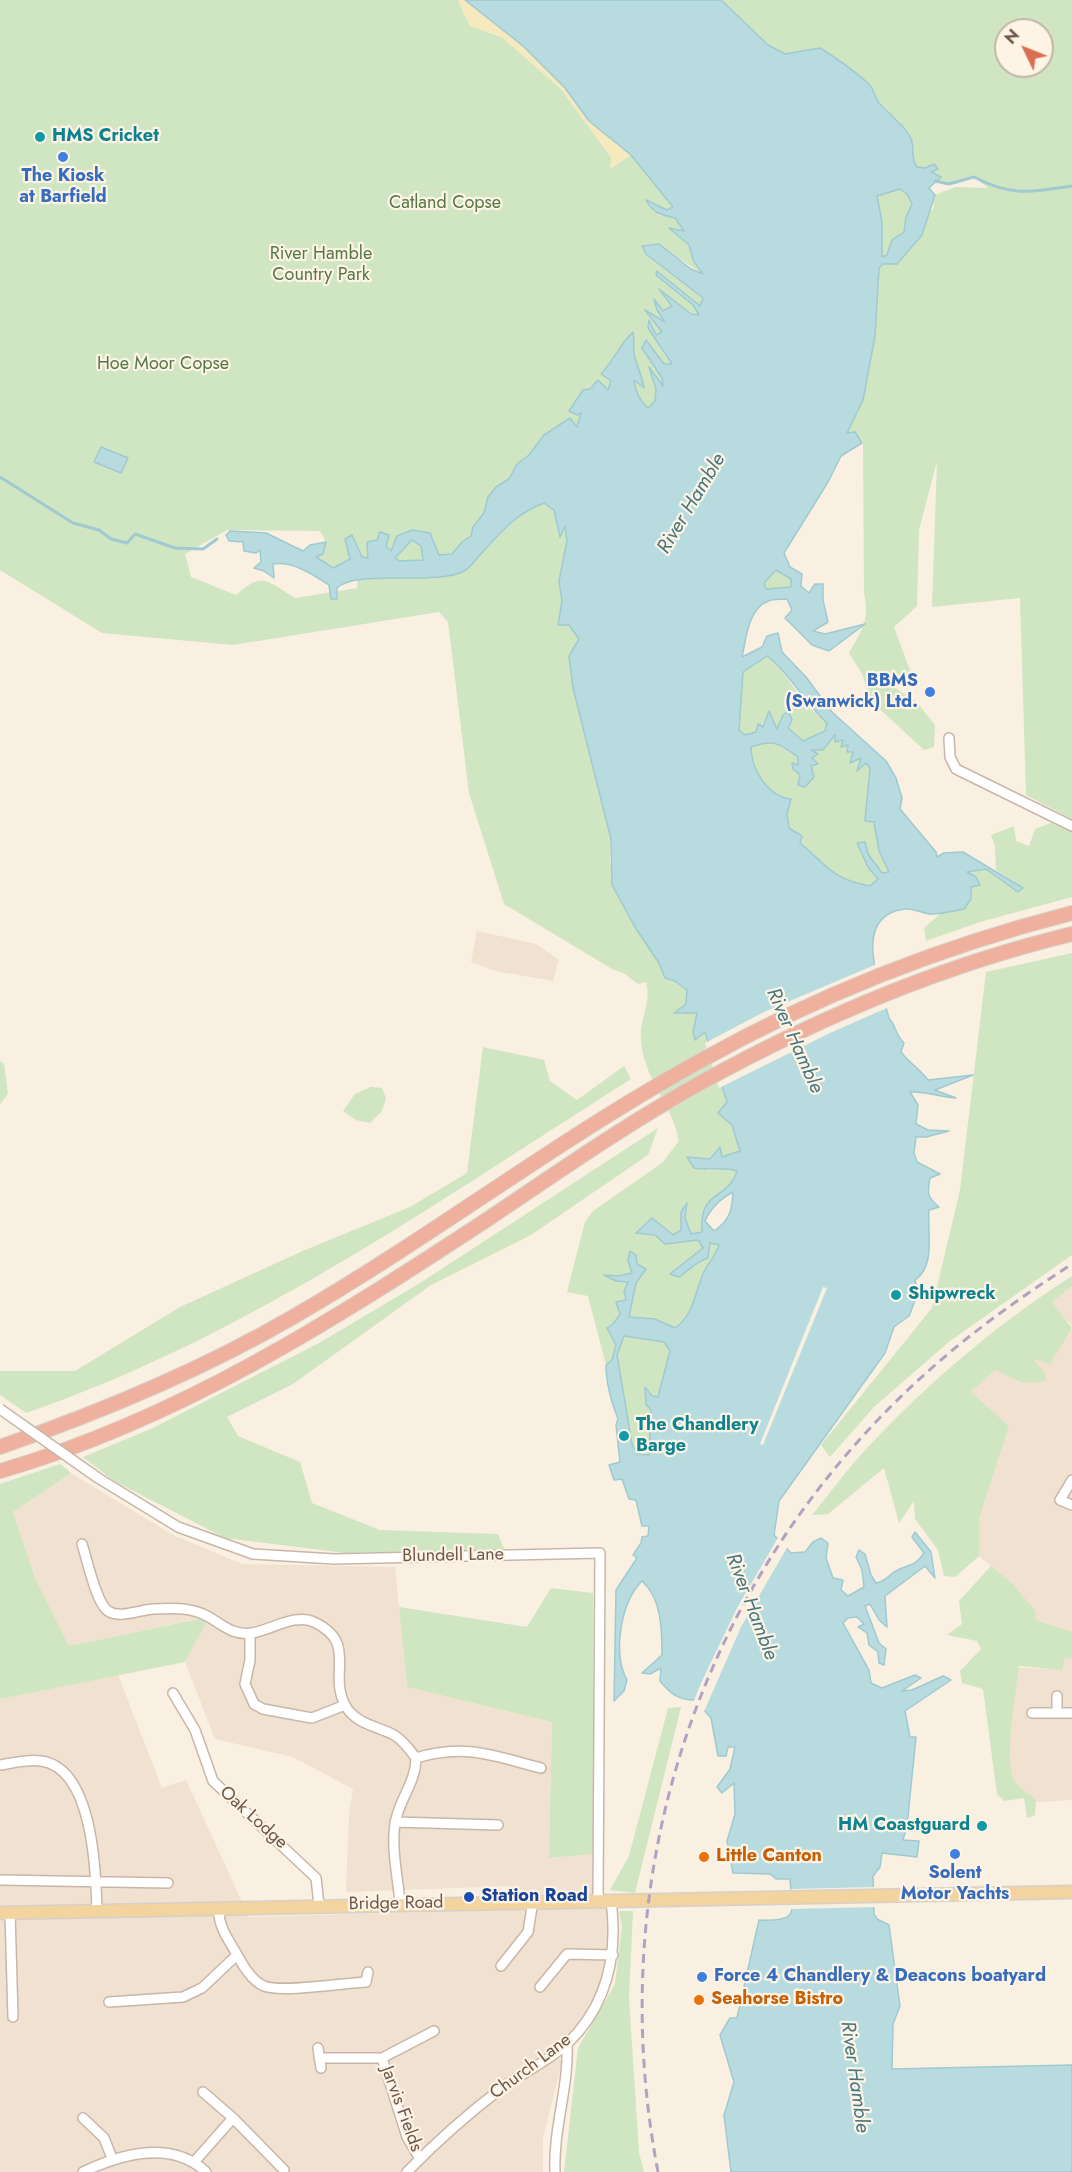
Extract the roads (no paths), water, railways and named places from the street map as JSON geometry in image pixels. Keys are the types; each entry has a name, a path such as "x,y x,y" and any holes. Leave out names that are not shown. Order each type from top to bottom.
{"highway":[{"path":"0,1447 166,1383 291,1319 435,1230 634,1099 778,1020 949,949 1072,913"},
{"path":"0,1471 76,1447 200,1394 375,1293 645,1116 700,1083 777,1044 896,990 955,968 1072,934"}],"main road":[{"name":"Bridge Road","path":"5,1913 400,1903 876,1898 1072,1892"}],"street":[{"path":"949,738 950,756 956,769 1072,825"},
{"name":"Blundell Lane","path":"0,1409 98,1478 178,1527 253,1554 334,1559 600,1553 604,1900"},
{"path":"1072,1480 1060,1500 1072,1505"},
{"path":"82,1544 100,1602 107,1611 118,1615 146,1610 185,1610 207,1616 217,1625 250,1634 297,1620 311,1620 335,1637 340,1648 340,1692 345,1705 352,1714 366,1724 402,1741 416,1758 416,1771 400,1803 395,1822 400,1903"},
{"path":"250,1634 250,1660 245,1684 254,1704 272,1711 312,1718 345,1705"},
{"name":"Oak Lodge","path":"173,1693 195,1730 213,1782 316,1878 319,1905"},
{"path":"1057,1696 1057,1713"},
{"path":"1032,1713 1072,1713"},
{"path":"416,1758 441,1750 471,1750 541,1768"},
{"path":"0,1765 41,1760 66,1772 74,1784 95,1853 97,1911"},
{"path":"395,1822 498,1825"},
{"path":"0,1880 168,1883"},
{"name":"Church Lane","path":"407,2172 444,2134 502,2088 567,2044 582,2026 609,1976 613,1955 615,1930 604,1900"},
{"path":"500,1966 528,1932 533,1901"},
{"path":"219,1908 218,1922 237,1955 253,1978 264,1986 283,1992 366,1982 368,1972"},
{"path":"5,1913 13,2017"},
{"path":"540,1987 567,1954 613,1955"},
{"path":"109,2002 119,1997 183,1997 202,1988 237,1955"},
{"name":"Jarvis Fields","path":"319,2058 382,2058 436,2033 433,2020"},
{"path":"555,2172 554,2144 568,2061 567,2044"},
{"name":"Jarvis Fields","path":"382,2058 407,2137 420,2159"},
{"path":"203,2092 208,2103 233,2118 281,2168 287,2159"},
{"path":"98,2116 87,2121 111,2149 112,2158"},
{"path":"195,2161 233,2118"},
{"path":"83,2172 112,2158 139,2153 165,2152 195,2161 206,2172"}],"water":[{"name":"River Hamble","path":"465,0 721,0 768,45 785,54 820,48 857,74 870,85 879,103 907,132 912,141 913,159 917,167 925,168 934,164 938,169 931,172 941,177 929,188 935,195 922,235 897,264 883,264 879,268 875,336 863,400 847,433 855,432 862,443 841,456 828,482 784,553 790,567 802,574 801,586 809,593 815,584 823,584 823,600 828,622 813,631 825,634 865,624 829,651 812,645 785,618 792,610 787,599 770,600 761,605 752,617 742,657 762,647 767,636 778,633 782,652 806,677 832,712 886,761 896,778 902,798 900,809 936,852 937,857 944,853 963,852 1023,888 1018,892 986,869 967,872 976,877 980,885 971,887 971,899 964,909 932,914 905,909 888,914 878,924 873,938 876,971 889,1018 904,1043 901,1052 928,1080 973,1075 935,1090 956,1098 910,1092 918,1105 916,1124 928,1130 949,1131 916,1137 914,1153 917,1162 940,1174 930,1178 929,1183 930,1197 939,1207 929,1210 928,1258 922,1274 915,1280 918,1293 909,1316 894,1327 885,1353 779,1501 774,1535 791,1553 805,1552 813,1542 821,1538 828,1543 826,1558 833,1578 843,1580 841,1590 848,1596 864,1587 862,1570 856,1557 859,1550 865,1554 871,1575 876,1583 915,1563 921,1557 924,1553 912,1537 915,1532 931,1552 935,1578 925,1566 885,1596 887,1627 879,1620 870,1604 865,1606 879,1643 886,1649 884,1665 879,1663 878,1652 869,1645 867,1633 858,1627 864,1624 857,1617 848,1618 843,1623 869,1670 871,1683 882,1688 915,1675 921,1678 902,1691 912,1690 943,1676 951,1680 905,1711 910,1737 916,1737 907,1826 903,1840 919,1841 917,1857 882,1853 880,1867 873,1876 874,1914 877,1919 889,1925 900,2006 893,2024 892,2069 1072,2065 1072,2172 731,2172 724,2115 734,2082 720,2035 730,2018 737,2018 759,1920 782,1919 791,1912 790,1879 776,1879 770,1874 733,1873 727,1841 735,1814 734,1783 722,1793 717,1787 730,1769 735,1747 728,1747 726,1756 718,1756 711,1718 695,1700 679,1697 668,1689 660,1681 661,1668 650,1674 642,1673 662,1655 660,1615 654,1597 642,1581 635,1590 624,1614 620,1656 627,1680 624,1691 614,1701 616,1590 637,1558 633,1555 642,1537 648,1536 649,1526 642,1526 636,1500 629,1499 622,1479 614,1480 609,1465 620,1462 616,1425 618,1419 609,1392 606,1372 606,1365 612,1360 616,1345 607,1328 620,1314 616,1302 626,1300 624,1291 628,1282 616,1281 604,1275 618,1276 632,1273 628,1261 630,1251 636,1255 637,1264 646,1269 636,1283 629,1317 655,1319 675,1328 681,1323 690,1311 703,1274 719,1245 710,1243 708,1258 679,1277 670,1274 703,1248 698,1240 665,1244 655,1235 636,1233 652,1218 673,1235 681,1230 681,1212 687,1203 685,1218 691,1234 702,1232 705,1208 733,1181 737,1171 694,1168 687,1157 710,1159 720,1147 722,1157 740,1151 732,1125 718,1113 727,1102 705,1032 695,1040 693,1032 697,1013 674,1013 686,1004 687,990 675,981 665,978 659,963 635,927 612,885 611,839 573,688 569,656 579,639 569,625 558,625 562,601 559,581 567,541 565,526 560,537 554,510 544,503 525,512 509,524 464,571 435,577 378,578 347,582 337,588 337,599 331,599 329,585 295,566 273,564 274,578 254,568 261,562 260,550 256,553 244,551 243,542 229,541 226,535 230,531 266,533 303,551 310,545 326,542 323,554 316,557 333,568 350,559 345,539 352,535 362,557 368,558 367,542 377,540 380,532 389,535 386,547 391,551 397,536 412,530 430,533 439,555 452,554 462,542 471,536 473,527 484,513 488,497 496,487 509,479 517,464 529,455 544,435 570,418 577,427 581,413 577,415 569,411 583,390 590,389 598,380 608,390 611,381 601,374 633,332 634,355 644,388 634,380 635,388 640,399 648,408 655,401 656,389 649,367 663,386 662,378 642,348 646,340 664,364 672,364 648,328 649,320 656,335 662,332 645,310 665,322 657,310 654,299 663,311 672,306 659,289 691,314 699,315 693,305 656,275 657,271 700,306 703,298 646,254 642,246 659,244 691,269 703,274 694,262 689,245 669,228 684,231 675,218 658,213 646,200 667,210 673,207 631,155 589,121 565,88 523,46","holes":["900,189 907,194 912,204 906,217 904,232 892,240 887,255 882,257 882,222 877,196","412,540 421,546 423,560 399,561 395,558","776,570 791,579 791,587 766,589 764,583","767,656 782,670 827,723 825,731 803,741 788,728 792,720 788,711 783,715 777,729 769,711 763,727 758,724 756,732 745,735 739,730 743,672","835,735 835,742 843,740 841,747 848,745 847,752 853,752 850,763 861,758 857,771 866,763 870,768 865,821 874,822 879,851 889,872 882,873 868,854 865,842 857,843 868,867 878,879 870,886 847,880 838,875 800,843 802,836 789,828 787,814 791,799 775,793 762,780 754,764 751,747 771,743 786,748 798,757 798,765 792,763 793,769 800,775 798,785 805,787 814,777 811,766 818,764 812,758 818,754 811,750 823,750","733,1192 729,1214 724,1223 714,1231 705,1221 716,1204","624,1336 664,1342 670,1351 658,1397 652,1396 645,1387 646,1404 651,1410 649,1455 637,1454 632,1444 617,1355"]},
{"path":"101,447 128,458 121,473 94,462"}],"waterway":[{"path":"935,181 949,184 974,177 999,188 1022,191 1072,186"},
{"path":"0,477 73,523 99,530 111,539 127,543 135,534 175,548 203,549 217,539"}],"railway":[{"path":"658,2172 644,2059 644,1947 659,1838 688,1732 730,1631 785,1535 853,1447 950,1352 1001,1312 1072,1264"}],"place":[{"name":"HMS Cricket","path":"40,137"},
{"name":"The Kiosk at Barfield","path":"63,157"},
{"name":"BBMS (Swanwick) Ltd.","path":"930,692"},
{"name":"Shipwreck","path":"896,1295"},
{"name":"The Chandlery Barge","path":"624,1436"},
{"name":"HM Coastguard","path":"982,1826"},
{"name":"Solent Motor Yachts","path":"955,1854"},
{"name":"Little Canton","path":"704,1857"},
{"name":"Station Road","path":"469,1897"},
{"name":"Force 4 Chandlery & Deacons boatyard","path":"702,1977"},
{"name":"Seahorse Bistro","path":"699,2000"}],"park label":[{"name":"Catland Copse","path":"445,204"},
{"name":"River Hamble Country Park","path":"321,265"},
{"name":"Hoe Moor Copse","path":"163,365"}]}
